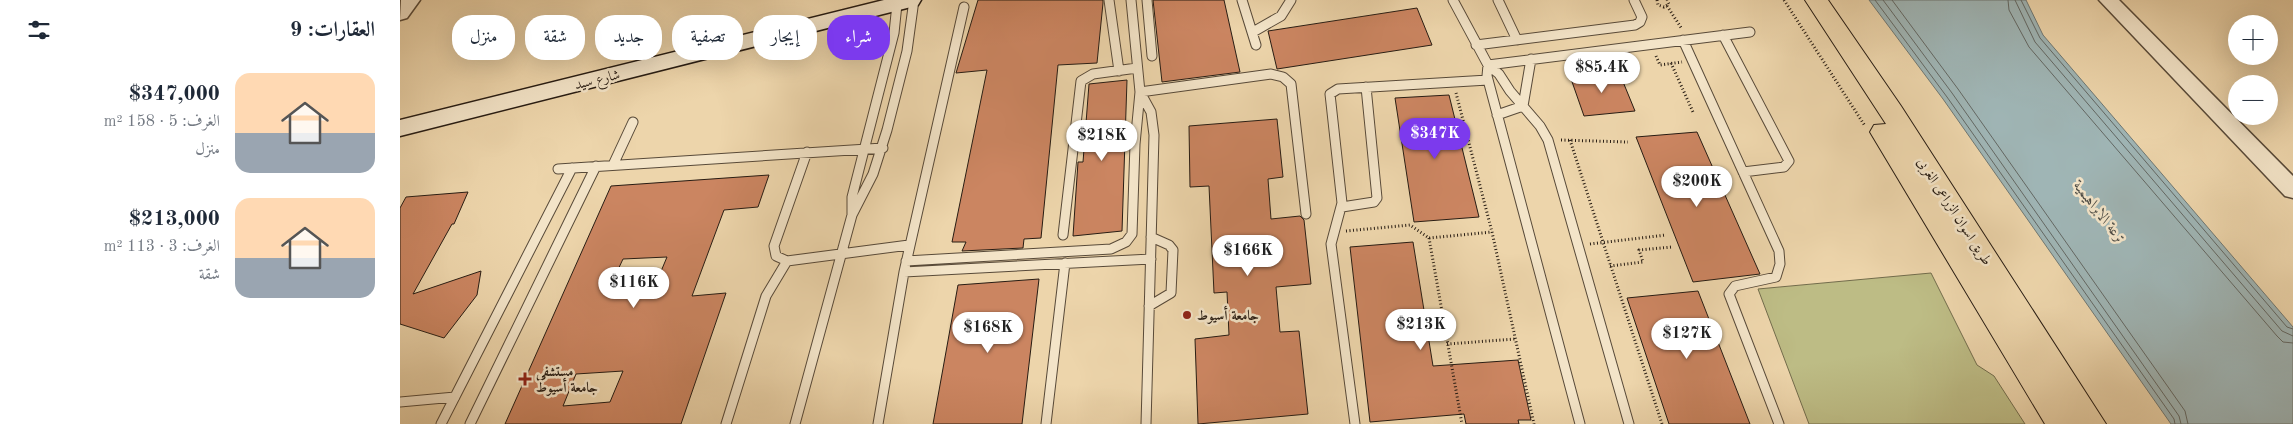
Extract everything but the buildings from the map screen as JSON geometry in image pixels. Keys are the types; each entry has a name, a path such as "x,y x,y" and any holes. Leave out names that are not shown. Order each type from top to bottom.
{"main road":[{"name":"طريق اسوان الزراعى الغربى","path":"1795,0 1872,116 2062,424"},
{"name":"طريق اسوان الزراعى الغربى","path":"1816,0 1892,112 2090,424"},
{"name":"شارع سيد","path":"400,128 907,1"}],"street":[{"path":"400,14 410,0"},
{"path":"2108,0 2293,190"}],"lane":[{"path":"1109,0 1119,71"},
{"path":"906,261 1111,248 1126,242 1132,234 1135,144 1140,92 1131,0"},
{"path":"1147,0 1152,56"},
{"path":"1242,0 1256,45"},
{"path":"1253,32 1277,21 1287,10 1292,0"},
{"path":"1453,0 1476,46 1488,65 1499,74 1548,140 1629,424"},
{"path":"1498,0 1517,40"},
{"path":"1476,46 1635,25 1640,22 1642,17 1634,0"},
{"path":"907,1 890,50 908,49"},
{"path":"852,215 864,196 883,148 912,31 907,1"},
{"path":"878,424 906,261 964,7"},
{"path":"1488,65 1750,32"},
{"path":"1723,35 1789,161 1784,168 1743,172"},
{"path":"1682,40 1779,251 1780,264 1776,277 1735,286 1731,290 1730,298 1779,424"},
{"path":"1523,106 1530,59"},
{"path":"795,424 852,215 852,197 888,60"},
{"path":"1488,65 1488,80 1496,116 1580,424"},
{"path":"1064,235 1079,84 1088,76 1137,68"},
{"path":"1140,92 1271,74 1287,80 1291,84 1306,214"},
{"path":"1355,424 1331,244 1333,232 1342,207 1330,94 1338,89 1488,80"},
{"path":"1342,207 1374,202 1377,198 1366,87"},
{"path":"1140,92 1154,122 1146,424"},
{"path":"1496,116 1523,106"},
{"path":"875,110 893,108"},
{"path":"613,165 633,122"},
{"path":"558,169 883,148"},
{"path":"807,152 774,246 776,256 787,261 910,245"},
{"path":"470,424 596,166"},
{"path":"441,424 572,168"},
{"path":"1150,306 1166,298 1172,288 1173,248 1151,237"},
{"path":"904,272 1151,259"},
{"path":"726,424 766,296 787,261"},
{"path":"1046,424 1065,263"},
{"path":"400,402 455,397"}],"path":[{"path":"1657,0 1658,5 1667,6"},
{"path":"1667,0 1670,4 1667,6"},
{"path":"1667,6 1682,30"},
{"path":"1650,44 1660,64 1692,61"},
{"path":"1671,63 1693,112"},
{"path":"1452,89 1455,91 1492,232 1534,424"},
{"path":"1563,140 1628,142"},
{"path":"1570,140 1662,424"},
{"path":"1333,232 1410,225 1429,238 1492,232"},
{"path":"1594,244 1666,235"},
{"path":"1429,238 1462,424"},
{"path":"1610,266 1643,262 1639,250 1672,247"},
{"path":"1448,344 1515,340"}],"shaded area":[{"path":"1931,273 1977,365 1994,376 2025,424 1809,424 1758,289"}],"water":[{"name":"ترعة الابراهيمية","path":"1869,0 2026,0 2043,35 2293,327 2293,424 2171,424 1943,99"}],"place":[{"name":"جامعة أسيوط","path":"1187,315"},
{"name":"مستشفی جامعة أسيوط","path":"525,379"}]}
